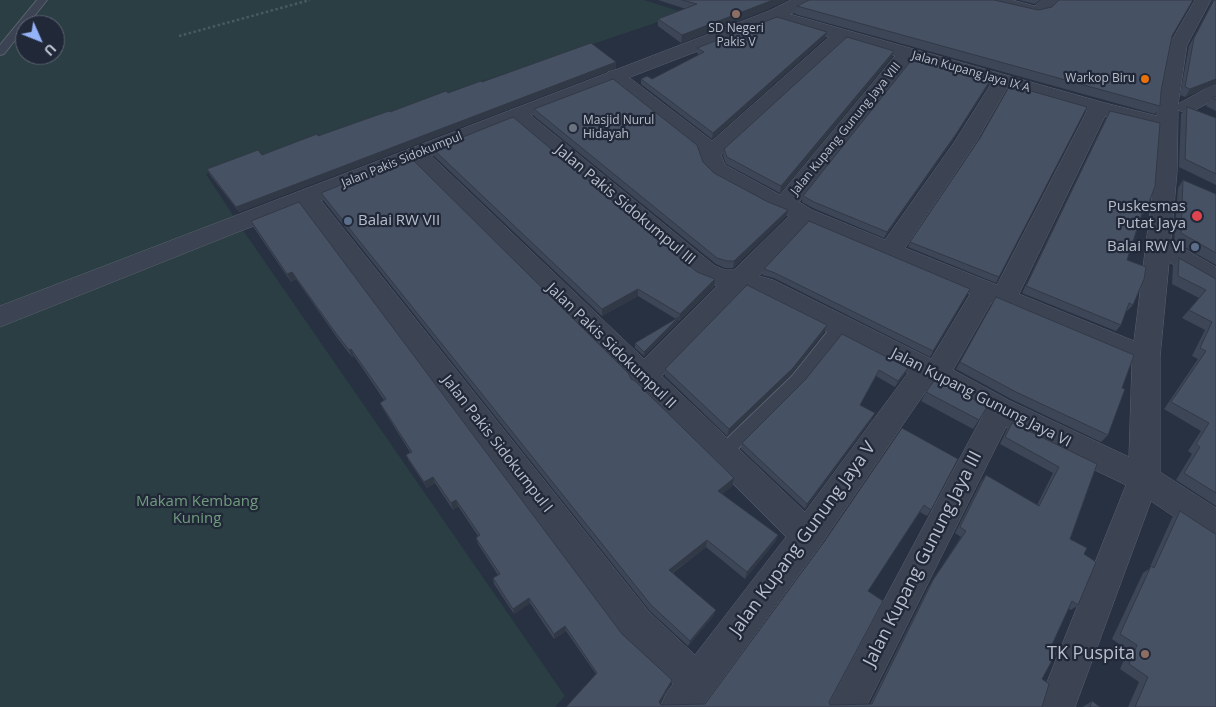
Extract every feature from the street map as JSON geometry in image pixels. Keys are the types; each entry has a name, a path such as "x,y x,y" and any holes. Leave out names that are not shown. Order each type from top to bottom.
{"street":[{"name":"Jalan Pakis Sidokumpul","path":"0,317 775,15 804,0"},
{"path":"991,0 1035,11 1042,9 1052,0"},
{"path":"1056,707 1144,479 1146,357 1158,245 1176,176 1168,125 1177,103 1178,46 1202,2"},
{"name":"Jalan Kupang Jaya IX A","path":"775,15 1002,81 1168,125"},
{"path":"615,76 712,150 720,147 842,35"},
{"name":"Jalan Kupang Gunung Jaya VIII","path":"642,378 741,279 794,210 907,54"},
{"path":"890,251 965,142 1002,81"},
{"path":"1177,103 1216,91"},
{"path":"1177,103 1208,117"},
{"name":"Jalan Kupang Gunung Jaya V","path":"688,694 931,372 994,295 1099,108"},
{"name":"Jalan Pakis Sidokumpul III","path":"517,114 706,272 723,279 741,279"},
{"path":"708,148 715,168 722,174 775,202 1146,357"},
{"name":"Jalan Pakis Sidokumpul II","path":"416,154 642,378 806,536"},
{"name":"Jalan Pakis Sidokumpul I","path":"307,198 688,694"},
{"path":"1158,245 1216,278"},
{"name":"Jalan Kupang Gunung Jaya VI","path":"741,279 764,287 931,372 1000,410 1144,479 1216,526"},
{"name":"Jalan Kupang Gunung Jaya III","path":"846,707 1000,410"}],"lane":[{"path":"0,52 42,0"},
{"path":"722,454 797,380 840,326"}],"path":[{"path":"179,36 310,0"}],"green space":[{"name":"Makam Kembang Kuning","path":"0,0 644,0 685,13 206,174 565,696 555,707 0,707"}],"building":[{"path":"682,0 773,0 682,35 658,19 697,4"},
{"path":"809,0 994,0 1038,10 1052,7 1059,0 1193,0 1172,36 1161,91 1160,106 797,6"},
{"path":"1214,0 1216,0 1216,79 1190,89 1185,87 1194,38"},
{"path":"777,17 827,32 713,133 641,79 647,76 652,79 704,52 697,48"},
{"path":"847,37 894,51 781,186 727,157 724,149"},
{"path":"591,43 616,62 236,207 207,169 258,150 262,155 317,134 318,136 390,112 446,91 448,93 482,82"},
{"path":"914,57 991,79 956,134 887,232 803,196"},
{"path":"613,79 697,145 703,162 714,173 768,202 788,210 734,261 717,258 534,109"},
{"path":"1010,85 1087,107 999,277 910,242 980,138"},
{"path":"1187,107 1216,118 1216,174 1185,159"},
{"path":"1110,111 1160,123 1155,186 1147,208 1144,207 1127,260 1146,267 1144,279 1133,305 1129,303 1121,325 1026,286"},
{"path":"513,117 697,272 715,279 680,314 638,289 602,309 433,149"},
{"path":"410,157 628,373 631,379 734,478 718,491 778,535 747,572 707,540 669,570 716,610 690,641 651,605 321,193"},
{"name":"Puskesmas Putat Jaya","path":"1183,180 1216,194 1216,253 1181,233"},
{"path":"299,202 622,634 672,680 659,702 661,705 705,704 824,542 902,428 958,459 931,510 924,505 868,591 883,601 829,702 830,705 872,704 933,580 966,531 960,527 986,475 1039,506 1059,467 1005,437 1012,423 1097,464 1070,539 1087,548 1084,554 1096,562 1078,605 1072,601 1050,649 1056,653 1042,679 1049,684 1042,707 566,707 597,673 565,626 554,634 529,598 513,609 493,578 500,574 476,538 480,535 456,500 451,503 433,477 424,482 406,455 412,452 380,403 386,399 351,349 349,350 335,332 292,272 287,274 251,221"},
{"path":"809,221 970,289 933,351 764,269"},
{"path":"1179,258 1216,279 1216,493 1184,473 1200,447 1196,444 1209,423 1171,402 1206,351 1200,348 1212,322 1189,310 1206,290 1178,276"},
{"path":"747,285 827,325 793,368 729,429 665,369"},
{"path":"996,297 1134,355 1122,388 1125,389 1108,435 1016,392 960,362"},
{"path":"679,317 644,352 635,343"},
{"path":"842,334 908,368 898,381 879,370 860,405 875,413 807,504 742,443 805,380"},
{"path":"936,378 987,407 979,420 926,392"},
{"path":"1180,511 1216,534 1216,707 1135,707 1148,677 1129,664 1137,645 1120,634 1151,566 1154,568"},
{"path":"1092,701 1100,707 1090,707"}],"place":[{"name":"SD Negeri Pakis V","path":"736,14"},
{"name":"Warkop Biru","path":"1145,79"},
{"name":"Masjid Nurul Hidayah","path":"573,128"},
{"name":"Puskesmas Putat Jaya","path":"1197,216"},
{"name":"Balai RW VII","path":"348,221"},
{"name":"Balai RW VI","path":"1195,247"},
{"name":"TK Puspita","path":"1145,654"}]}
